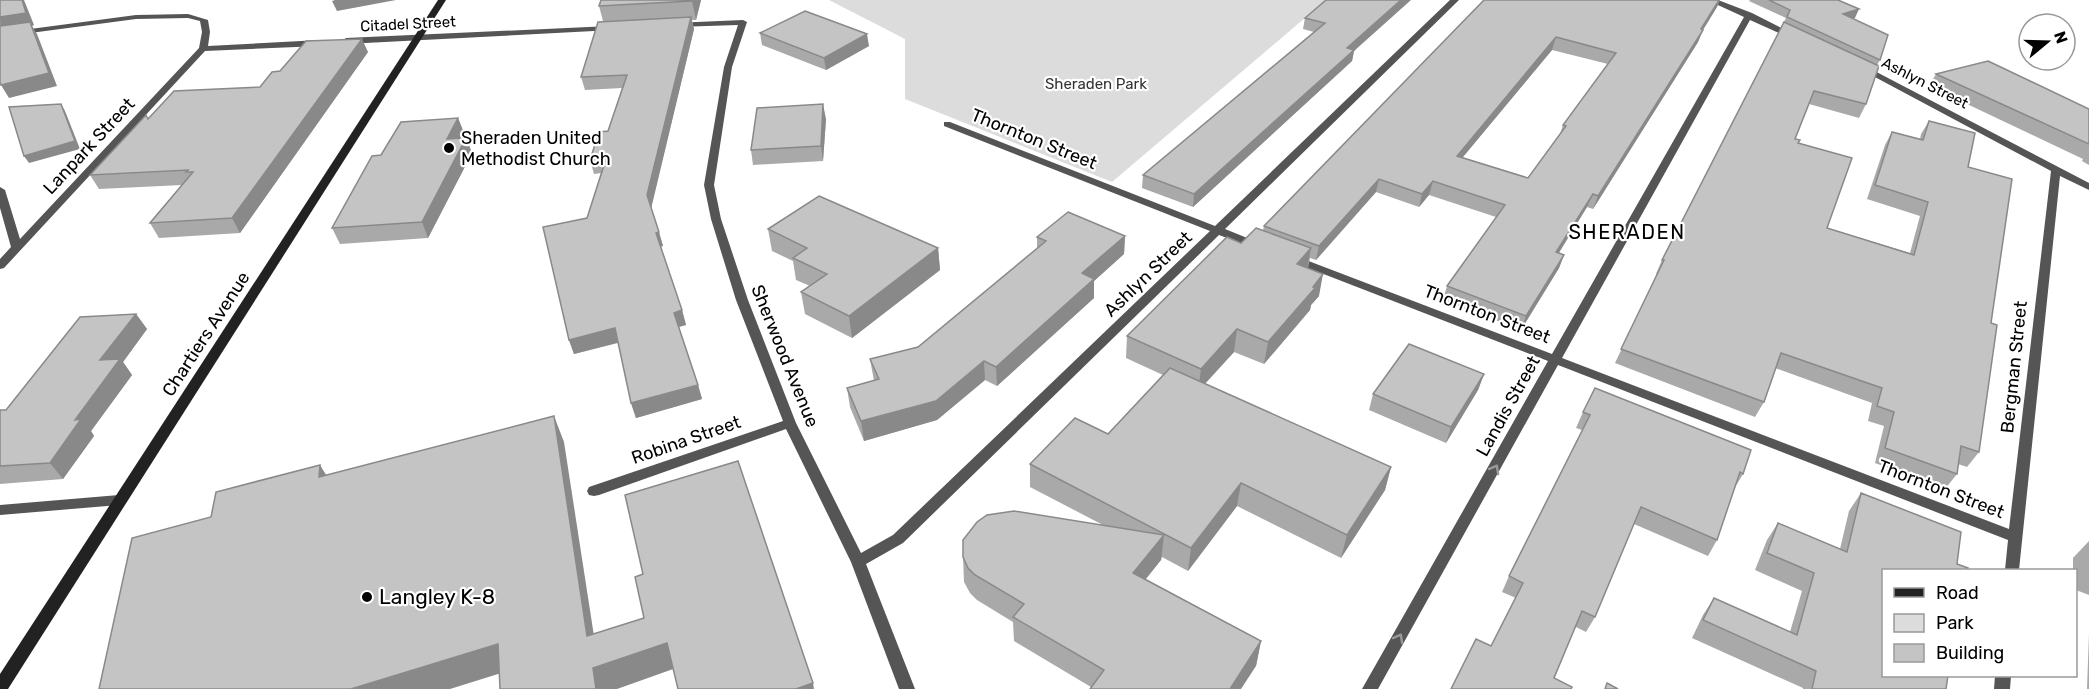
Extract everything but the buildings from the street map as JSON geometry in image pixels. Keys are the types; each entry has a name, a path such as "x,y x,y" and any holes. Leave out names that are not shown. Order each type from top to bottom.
{"street":[{"name":"Chartiers Avenue","path":"0,688 442,0"},
{"name":"Ashlyn Street","path":"858,562 898,539 1455,0"},
{"path":"1711,0 1801,40"},
{"name":"Landis Street","path":"1370,689 1749,15"},
{"path":"0,35 136,17 188,16 204,20 206,32 203,49"},
{"name":"Sherwood Avenue","path":"663,26 742,22 728,67 710,189 716,219 742,300 790,423 858,562 907,689"},
{"name":"Citadel Street","path":"203,49 618,28"},
{"name":"Lanpark Street","path":"0,266 203,49"},
{"name":"Ashlyn Street","path":"1854,64 2089,186"},
{"name":"Thornton Street","path":"947,124 1274,252"},
{"name":"Bergman Street","path":"2012,569 2056,169"},
{"path":"0,190 17,248"},
{"name":"Thornton Street","path":"1285,256 2015,537"},
{"name":"Robina Street","path":"594,492 790,423"},
{"path":"0,510 119,500"}],"green space":[{"name":"Sheraden Park","path":"829,0 1326,0 1112,182 905,99 905,39"}],"place":[{"name":"Sheraden United Methodist Church","path":"449,148"},
{"name":"Langley K-8","path":"367,597"}],"district":[{"name":"SHERADEN","path":"1627,232"}]}
